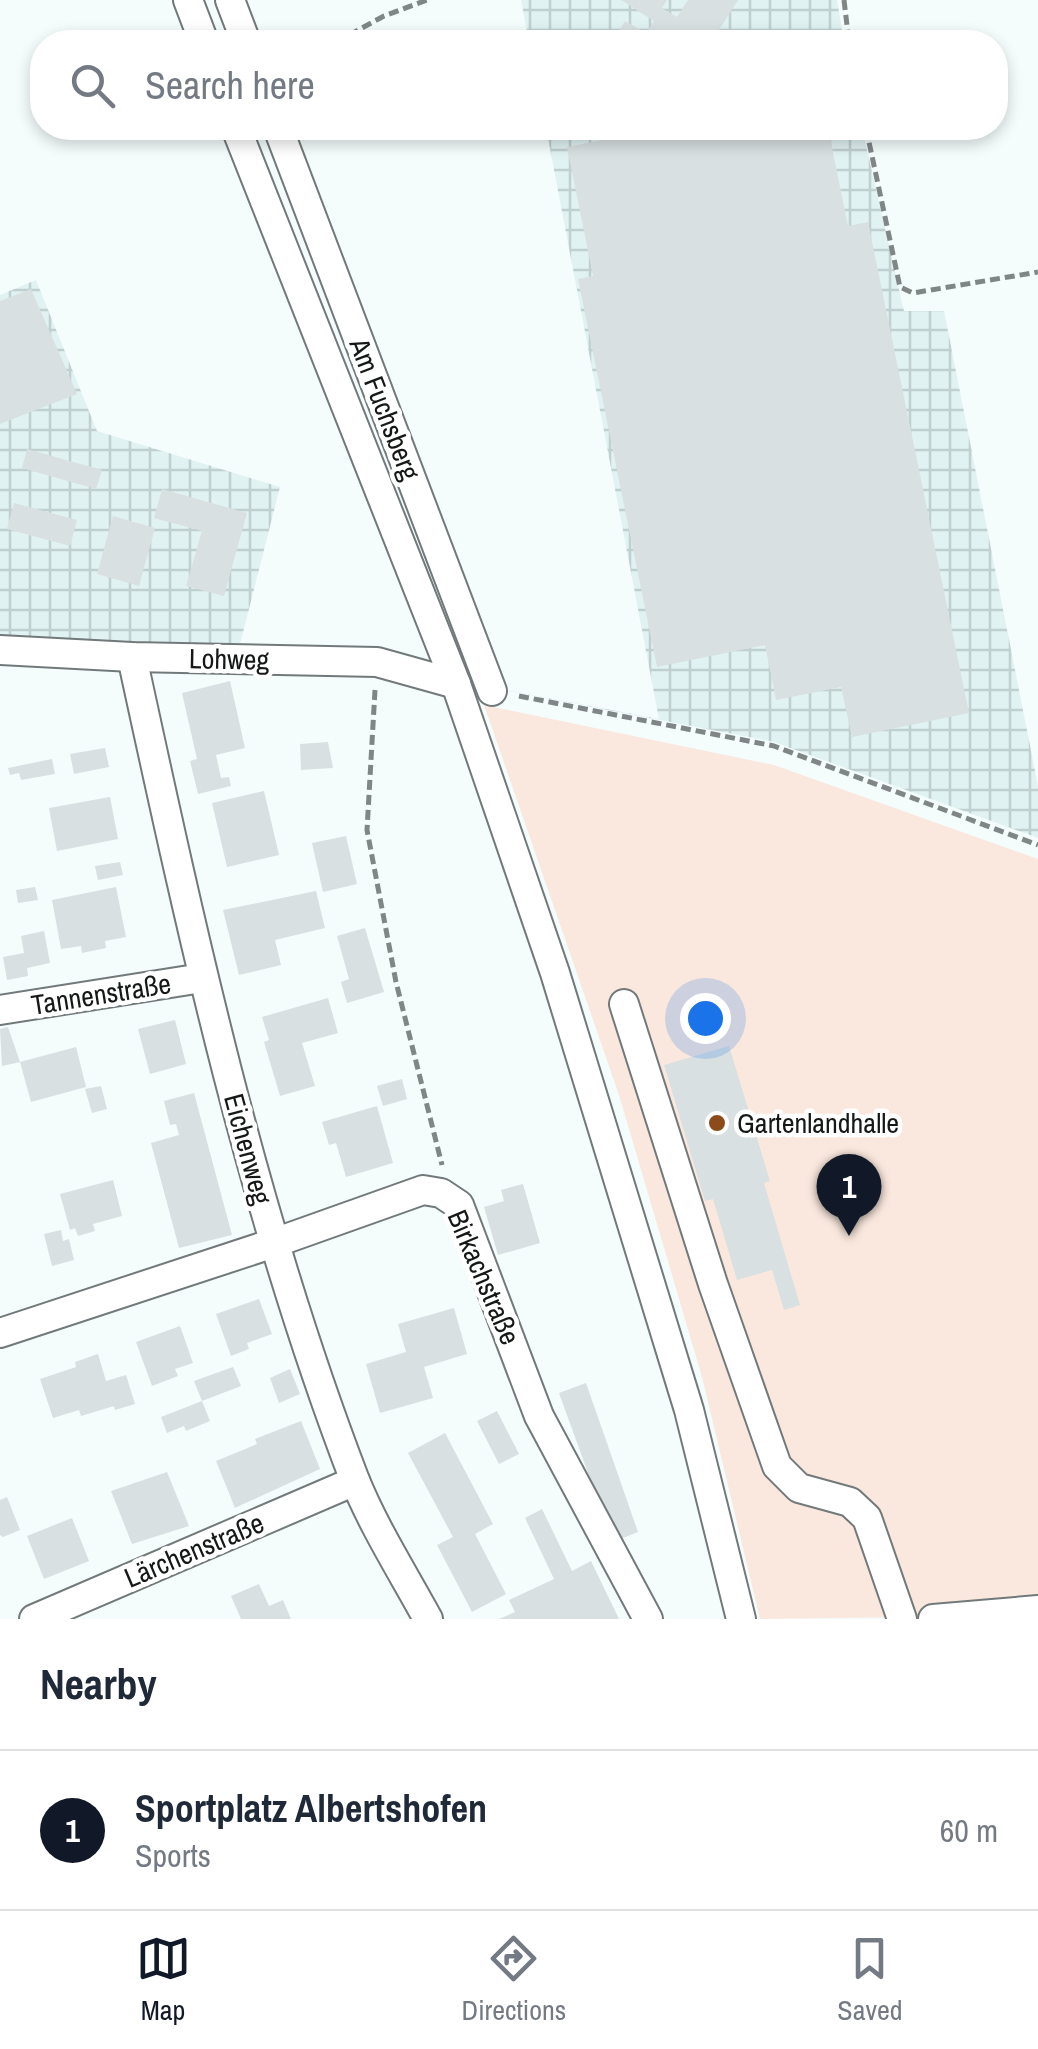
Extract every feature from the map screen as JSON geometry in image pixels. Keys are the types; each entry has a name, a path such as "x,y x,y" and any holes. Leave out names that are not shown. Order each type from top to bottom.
{"street":[{"path":"188,0 199,30"},
{"path":"230,0 241,30"},
{"path":"241,140 456,684 555,973 690,1410 741,1619"},
{"name":"Am Fuchsberg","path":"283,140 492,691"},
{"name":"Lohweg","path":"0,650 377,662 456,684"},
{"name":"Eichenweg","path":"132,657 202,978 274,1244 355,1481 428,1619"},
{"name":"Tannenstraße","path":"0,1010 202,978"},
{"path":"624,1004 713,1284 777,1466 800,1488 850,1502 867,1518 902,1619"},
{"name":"Birkachstraße","path":"0,1333 274,1244 423,1190 441,1193 459,1205 539,1416 648,1619"},
{"name":"Lärchenstraße","path":"34,1619 355,1481"},
{"path":"934,1619 1038,1610"}],"path":[{"path":"358,30 427,0"},
{"path":"844,0 848,30"},
{"path":"869,140 900,286 913,293 1038,272"},
{"path":"377,662 367,830 396,982 443,1171 441,1193"},
{"path":"492,691 774,746 1038,845"}],"shaded area":[{"path":"521,0 837,0 842,30 527,30"},
{"path":"548,140 865,140 904,311 944,311 1038,786 1038,838 774,742 499,689 374,656 237,653 0,643 0,295 36,280 97,431 280,487 238,652 374,655 500,689 659,719"},
{"path":"484,705 774,765 1038,859 1038,1605 910,1617 760,1619 702,1377 619,1095"}],"building":[{"path":"621,0 667,0 662,8 677,17 688,0 738,0 719,30 648,30 654,21"},
{"path":"625,21 641,30 619,30"},
{"path":"602,140 830,140 848,226 868,222 969,713 852,737 841,687 776,700 765,645 657,667 578,279 593,276 567,147"},
{"path":"31,289 77,394 0,424 0,301"},
{"path":"27,449 102,470 96,489 22,468"},
{"path":"162,489 247,513 224,596 186,586 202,531 154,518"},
{"path":"14,503 77,520 70,546 7,529"},
{"path":"113,516 155,528 139,586 97,574"},
{"path":"230,681 245,748 216,755 221,778 229,777 231,786 198,794 190,761 197,759 182,693"},
{"path":"328,742 333,768 301,770 300,744"},
{"path":"105,748 109,767 74,774 70,754"},
{"path":"52,759 55,774 21,780 19,773 10,775 8,768"},
{"path":"264,791 279,855 227,867 212,803"},
{"path":"110,797 118,839 57,851 49,808"},
{"path":"346,836 357,884 323,892 312,843"},
{"path":"120,862 123,875 98,880 95,866"},
{"path":"35,887 38,900 18,903 16,890"},
{"path":"116,887 126,937 105,941 106,948 82,953 81,946 61,949 52,900"},
{"path":"316,891 325,928 275,940 281,965 239,975 223,910"},
{"path":"365,928 384,992 347,1003 341,982 349,979 337,936"},
{"path":"44,931 50,963 27,968 28,976 7,980 3,957 24,953 21,936"},
{"path":"328,998 338,1033 302,1043 315,1086 280,1096 264,1042 269,1040 262,1017"},
{"path":"175,1020 186,1064 150,1074 138,1029"},
{"path":"8,1027 20,1062 2,1066 0,1029"},
{"name":"Gartenlandhalle","path":"729,1046 770,1181 764,1183 800,1305 784,1310 772,1270 737,1280 713,1199 705,1201 664,1065"},
{"path":"76,1047 86,1087 31,1102 20,1062"},
{"path":"402,1079 407,1099 383,1106 377,1086"},
{"path":"101,1086 107,1109 92,1113 85,1089"},
{"path":"194,1093 232,1235 179,1248 151,1143 179,1135 176,1124 170,1125 164,1101"},
{"path":"377,1106 393,1163 346,1177 336,1143 329,1145 322,1122"},
{"path":"113,1180 122,1216 93,1224 95,1231 78,1236 75,1228 70,1230 60,1194"},
{"path":"523,1184 540,1243 498,1255 484,1207 504,1201 501,1190"},
{"path":"61,1230 63,1241 69,1239 74,1260 52,1266 44,1234"},
{"path":"259,1299 272,1334 247,1343 249,1349 231,1356 216,1314"},
{"path":"454,1308 467,1354 424,1367 433,1398 380,1413 366,1364 406,1352 398,1324"},
{"path":"180,1326 193,1363 175,1369 178,1376 152,1386 136,1342"},
{"path":"98,1354 106,1381 126,1375 135,1404 81,1416 79,1410 53,1418 40,1379 76,1367 75,1362"},
{"path":"233,1367 241,1386 202,1401 194,1381"},
{"path":"290,1369 300,1394 279,1403 270,1378"},
{"path":"586,1383 638,1532 613,1542 559,1393"},
{"path":"202,1401 210,1421 186,1431 184,1426 167,1433 161,1417"},
{"path":"497,1411 519,1454 499,1464 477,1421"},
{"path":"301,1421 320,1469 235,1508 216,1461 257,1444 255,1439"},
{"path":"445,1433 493,1524 475,1534 506,1594 472,1612 437,1545 453,1537 408,1453"},
{"path":"167,1472 189,1526 132,1544 111,1491"},
{"path":"7,1497 20,1530 3,1537 0,1500"},
{"path":"542,1509 572,1571 591,1561 619,1619 499,1619 515,1612 509,1600 554,1579 525,1518"},
{"path":"72,1518 89,1561 44,1579 27,1536"},
{"path":"259,1584 269,1606 283,1600 291,1619 241,1619 231,1596"}],"place":[{"name":"Gartenlandhalle","path":"717,1123"},
{"name":"Sportplatz Albertshofen","path":"849,1236"}]}
